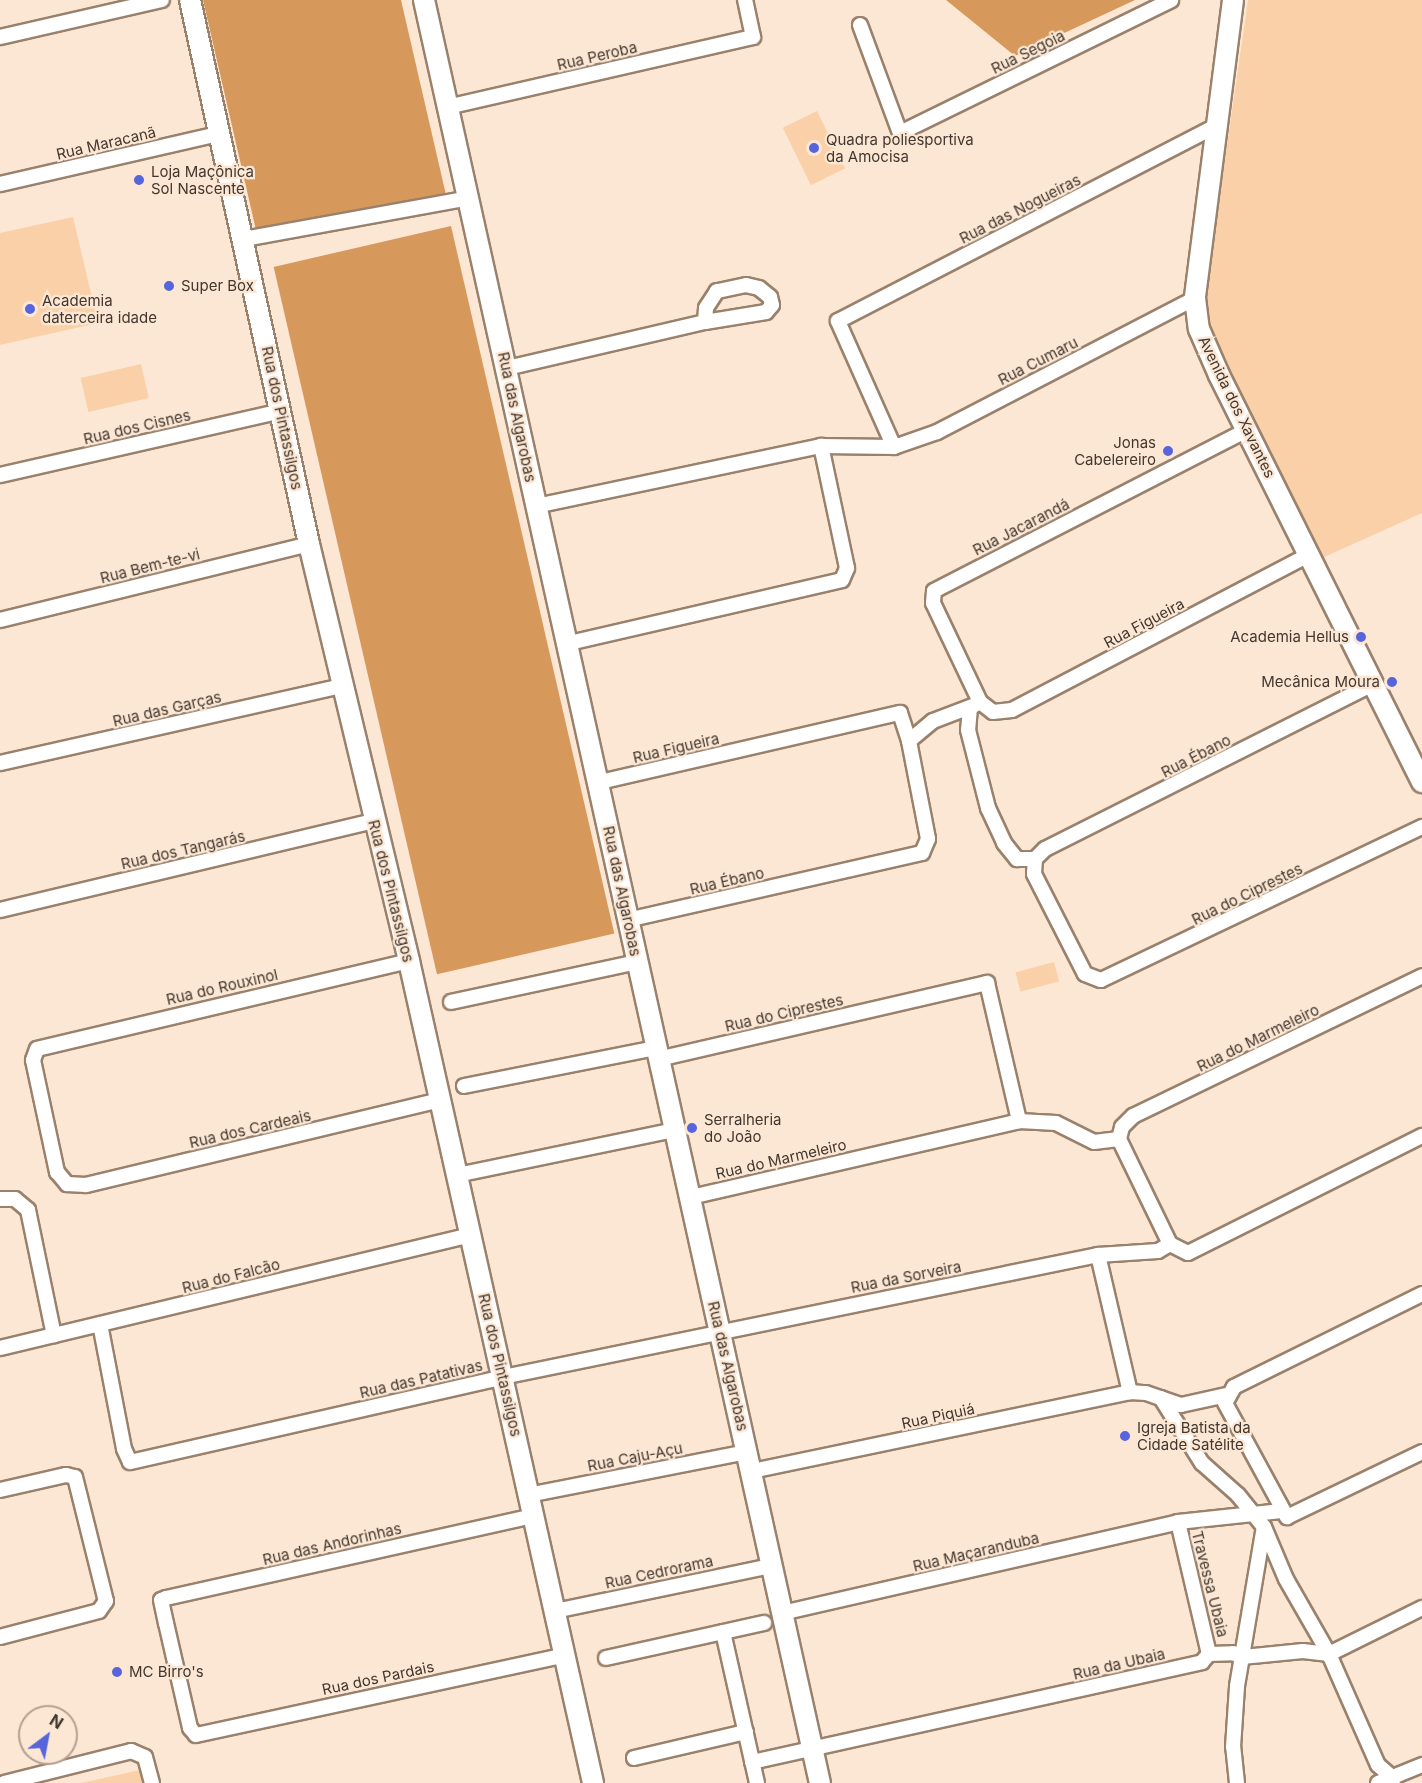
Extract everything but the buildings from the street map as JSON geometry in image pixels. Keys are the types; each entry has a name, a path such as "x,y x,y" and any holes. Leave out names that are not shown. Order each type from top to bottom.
{"street":[{"path":"0,37 162,0"},
{"name":"Rua dos Pintassilgos","path":"190,0 341,686 409,961 593,1783"},
{"name":"Rua das Algarobas","path":"424,0 447,107 470,198 565,644 600,782 657,1054 691,1197 820,1783"},
{"name":"Rua Peroba","path":"447,107 753,37 745,0"},
{"name":"Rua Segoia","path":"860,25 900,133 1171,0"},
{"name":"Avenida dos Xavantes","path":"1233,0 1195,298 1203,343 1422,782"},
{"name":"Rua das Nogueiras","path":"894,447 838,321 1217,125"},
{"name":"Rua Maracanã","path":"0,184 218,134"},
{"path":"244,239 470,198"},
{"path":"507,368 705,322 766,312 772,305 770,297 759,288 746,285 717,291 706,309 705,322"},
{"name":"Rua Cumaru","path":"894,447 937,432 1195,298"},
{"name":"Rua dos Cisnes","path":"0,475 282,411"},
{"name":"Rua Jacarandá","path":"993,712 975,705 933,603 934,591 1247,430"},
{"path":"565,644 836,584 842,580 847,567 821,446"},
{"path":"536,506 821,446 894,447"},
{"name":"Rua Bem-te-vi","path":"0,620 309,544"},
{"name":"Rua Figueira","path":"993,712 1012,710 1309,555"},
{"name":"Rua Ébano","path":"1035,859 1045,849 1373,684"},
{"name":"Rua das Garças","path":"0,763 341,686"},
{"path":"909,741 933,721 975,705"},
{"path":"975,705 968,730 988,808 1004,843 1017,859 1035,859"},
{"name":"Rua Figueira","path":"600,782 900,713 909,741"},
{"name":"Rua Ébano","path":"628,920 916,855 927,847 928,838 909,741"},
{"name":"Rua dos Tangarás","path":"0,909 374,821"},
{"name":"Rua do Ciprestes","path":"1035,859 1034,874 1085,974 1092,979 1112,978 1422,827"},
{"name":"Rua do Rouxinol","path":"67,1184 57,1172 33,1060 37,1049 409,961"},
{"path":"451,1002 637,962"},
{"name":"Rua do Marmeleiro","path":"691,1197 1019,1121 1056,1123 1094,1142 1119,1139 1122,1127 1133,1116 1422,976"},
{"name":"Rua do Ciprestes","path":"464,1086 657,1054 987,983 1019,1121"},
{"name":"Rua dos Cardeais","path":"67,1184 86,1185 440,1100"},
{"path":"457,1176 674,1130"},
{"path":"1119,1139 1170,1244 1182,1251 1196,1251 1422,1136"},
{"path":"0,1199 15,1199 28,1210 54,1335"},
{"name":"Rua do Falcão","path":"0,1348 470,1235"},
{"name":"Rua da Sorveira","path":"720,1332 1098,1255 1158,1251 1170,1244"},
{"path":"1098,1255 1130,1392 1190,1405 1214,1395 1225,1399 1282,1513 1290,1517 1422,1452"},
{"path":"1225,1399 1234,1387 1422,1294"},
{"name":"Rua das Patativas","path":"100,1324 124,1449 130,1462 503,1377 720,1332"},
{"name":"Rua Piquiá","path":"752,1471 1130,1392"},
{"path":"1160,1397 1202,1463 1255,1514 1264,1527 1286,1579 1329,1654 1378,1765 1394,1779"},
{"name":"Rua Caju-Açu","path":"528,1495 747,1452"},
{"path":"0,1491 66,1475 76,1478 106,1600 99,1611 0,1637"},
{"name":"Rua Maçaranduba","path":"782,1613 1178,1522 1282,1513"},
{"name":"Rua das Andorinhas","path":"198,1734 190,1728 161,1600 533,1516"},
{"name":"Travessa Ubaia","path":"1178,1522 1209,1654"},
{"path":"1237,1783 1233,1723 1264,1527"},
{"name":"Rua Cedrorama","path":"555,1611 771,1566"},
{"path":"1329,1654 1422,1608"},
{"path":"606,1658 764,1623"},
{"path":"723,1632 757,1783"},
{"name":"Rua da Ubaia","path":"752,1762 1202,1662 1209,1654 1233,1653 1242,1657 1303,1651 1329,1654"},
{"name":"Rua dos Pardais","path":"198,1734 564,1655"},
{"path":"634,1758 746,1732"},
{"path":"4,1783 131,1751 145,1757 152,1783"},
{"path":"1378,1783 1394,1779 1422,1765"}],"shaded area":[{"path":"203,0 401,0 446,195 256,230"},
{"path":"946,0 1135,0 1015,56"},
{"path":"1248,0 1422,0 1422,513 1322,558 1211,331 1205,299"},
{"name":"Quadra poliesportiva da Amocisa","path":"817,111 845,169 811,185 783,128"},
{"path":"73,217 98,323 0,345 0,233"},
{"path":"451,226 614,933 437,974 274,267"},
{"path":"141,364 149,398 88,412 81,378"},
{"path":"1054,962 1059,981 1021,992 1015,972"},
{"path":"140,1770 143,1783 81,1783"}],"place":[{"name":"Quadra poliesportiva da Amocisa","path":"814,148"},
{"name":"Loja Maçônica Sol Nascente","path":"139,180"},
{"name":"Super Box","path":"169,286"},
{"name":"Academia daterceira idade","path":"30,309"},
{"name":"Jonas Cabelereiro","path":"1168,451"},
{"name":"Academia Hellus","path":"1361,637"},
{"name":"Mecânica Moura","path":"1392,682"},
{"name":"Serralheria do João","path":"692,1128"},
{"name":"Igreja Batista da Cidade Satélite","path":"1125,1436"},
{"name":"MC Birro's","path":"117,1672"}]}
